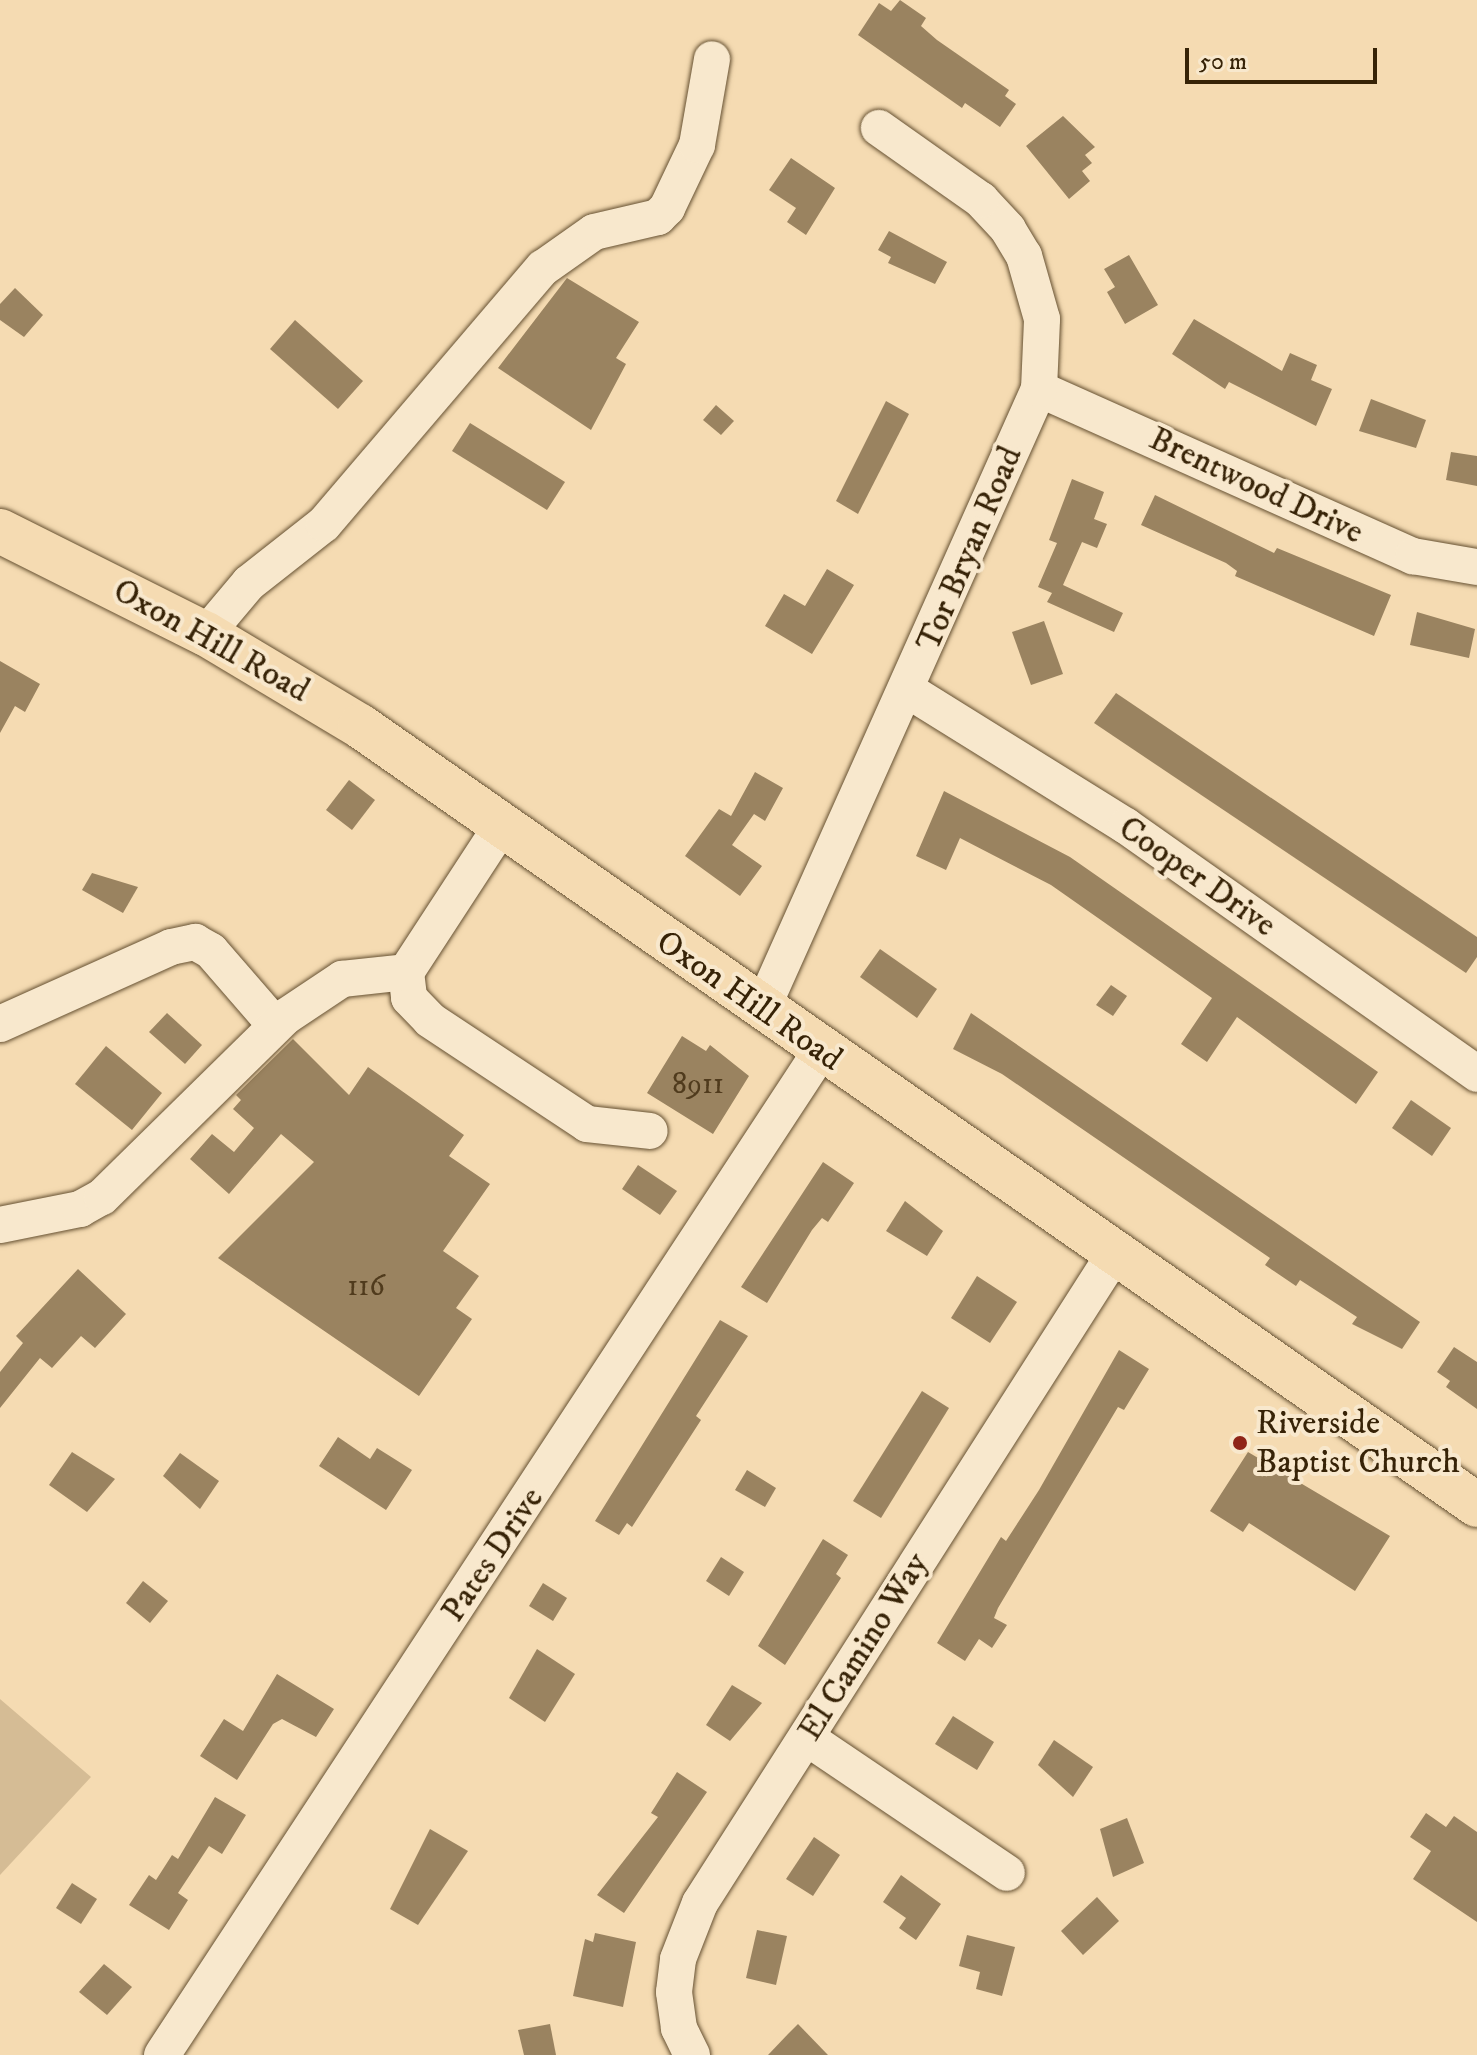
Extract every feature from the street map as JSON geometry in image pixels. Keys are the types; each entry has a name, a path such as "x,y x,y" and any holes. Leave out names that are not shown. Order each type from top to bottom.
{"main road":[{"name":"Oxon Hill Road","path":"0,531 206,634 360,726 820,1052 1477,1505"}],"street":[{"path":"206,634 249,583 324,524 543,268 594,232 658,217 667,208 697,145 712,59"},
{"name":"Tor Bryan Road","path":"762,1009 909,691 1039,389 1042,319 1024,256 1008,229 956,181 879,128"},
{"name":"Brentwood Drive","path":"1039,389 1383,544 1477,567"},
{"name":"Cooper Drive","path":"909,691 1126,826 1477,1074"},
{"path":"502,825 406,972 409,998 430,1020 587,1124 650,1131"},
{"path":"0,1024 171,947 195,942 211,951 275,1025"},
{"path":"0,1225 80,1209 119,1186 275,1025 342,979 406,972"},
{"name":"Pates Drive","path":"162,2055 820,1052"},
{"name":"El Camino Way","path":"692,2055 679,2028 674,1992 687,1930 1113,1256"},
{"path":"807,1738 1007,1873"}],"shaded area":[{"path":"0,1699 91,1777 0,1875"}],"building":[{"path":"900,0 926,18 921,26 937,40 1009,90 1005,96 1016,104 1000,127 965,103 962,108 858,35 879,3 891,11"},
{"path":"1063,116 1095,147 1085,155 1092,163 1082,171 1090,181 1069,199 1026,146"},
{"path":"791,158 835,188 806,235 787,222 796,208 769,190"},
{"path":"889,231 947,262 935,284 888,263 891,257 878,250"},
{"path":"1129,255 1158,305 1125,324 1107,292 1115,287 1104,269"},
{"path":"567,278 639,322 616,358 626,364 591,430 498,368"},
{"path":"15,288 43,315 24,337 0,320 0,304"},
{"path":"1194,319 1282,371 1290,353 1317,365 1311,380 1332,389 1316,426 1229,382 1225,389 1172,354"},
{"path":"295,320 363,381 338,409 270,349"},
{"path":"1371,399 1426,420 1416,448 1359,431"},
{"path":"886,401 909,414 858,514 836,501"},
{"path":"716,405 734,421 721,435 703,420"},
{"path":"470,423 565,482 547,510 452,451"},
{"path":"1451,452 1477,456 1477,486 1446,480"},
{"path":"1072,479 1104,492 1094,519 1107,524 1097,548 1082,542 1063,585 1123,613 1114,632 1047,602 1052,593 1038,587 1057,543 1049,540"},
{"path":"1155,495 1274,553 1277,548 1391,595 1374,636 1235,576 1237,571 1226,563 1141,525"},
{"path":"827,569 854,585 812,654 765,626 784,594 805,606"},
{"path":"1417,612 1475,629 1469,658 1410,645"},
{"path":"1044,621 1063,674 1031,685 1012,632"},
{"path":"0,661 40,684 25,712 15,706 0,733"},
{"path":"1116,693 1477,937 1477,957 1466,973 1094,723"},
{"path":"755,772 783,788 765,821 754,814 732,845 762,866 740,896 685,856 719,809 731,816"},
{"path":"349,780 375,800 352,830 326,810"},
{"path":"944,791 1070,857 1378,1072 1356,1104 1237,1017 1207,1062 1181,1044 1212,998 1051,885 960,838 946,870 916,856"},
{"path":"92,873 138,887 123,913 82,890"},
{"path":"880,949 937,989 917,1018 860,977"},
{"path":"1111,985 1127,996 1113,1016 1096,1005"},
{"path":"167,1013 202,1045 185,1064 149,1032"},
{"path":"971,1013 1420,1322 1402,1349 1352,1324 1357,1317 1300,1280 1296,1286 1265,1265 1270,1258 1002,1074 953,1049"},
{"path":"682,1036 706,1051 710,1045 749,1076 713,1134 647,1093"},
{"path":"293,1039 349,1095 368,1067 464,1135 449,1156 490,1184 443,1251 479,1276 456,1308 472,1319 419,1396 218,1258 314,1162 281,1134 229,1194 190,1159 212,1134 234,1152 254,1128 233,1109 241,1100 236,1095"},
{"path":"106,1046 162,1093 132,1130 75,1084"},
{"path":"1411,1100 1451,1128 1432,1156 1392,1128"},
{"path":"823,1162 854,1183 828,1222 822,1218 812,1230 767,1303 741,1287"},
{"path":"638,1165 677,1191 660,1215 622,1189"},
{"path":"905,1201 943,1231 927,1256 886,1231"},
{"path":"78,1269 126,1314 95,1348 81,1336 52,1368 40,1358 0,1408 0,1372 23,1343 16,1336"},
{"path":"977,1276 1017,1302 990,1343 951,1318"},
{"path":"720,1320 748,1336 696,1416 701,1420 632,1527 627,1523 619,1535 595,1521"},
{"path":"1454,1347 1477,1362 1477,1409 1446,1387 1450,1381 1437,1372"},
{"path":"1119,1350 1149,1369 1124,1410 1118,1407 998,1608 994,1618 1007,1625 992,1648 979,1639 965,1661 937,1643 1001,1537 1006,1541 1039,1490"},
{"path":"922,1391 949,1408 881,1518 853,1501"},
{"path":"338,1437 370,1459 377,1448 412,1470 386,1510 319,1466"},
{"path":"72,1452 115,1479 87,1512 49,1485"},
{"path":"1248,1452 1390,1536 1355,1591 1249,1523 1243,1532 1210,1511"},
{"path":"180,1453 219,1481 200,1509 163,1476"},
{"path":"747,1470 776,1488 765,1507 735,1490"},
{"path":"823,1539 848,1555 836,1574 841,1578 785,1665 758,1646"},
{"path":"721,1557 744,1572 729,1596 706,1581"},
{"path":"143,1581 168,1601 150,1623 126,1603"},
{"path":"543,1583 567,1598 553,1621 529,1606"},
{"path":"537,1649 575,1674 545,1722 509,1698"},
{"path":"277,1674 334,1709 316,1737 282,1719 273,1724 237,1780 200,1756 224,1719 243,1731"},
{"path":"732,1685 762,1703 730,1741 706,1725"},
{"path":"953,1716 994,1742 977,1770 935,1744"},
{"path":"1054,1740 1093,1767 1073,1797 1038,1765"},
{"path":"677,1772 707,1792 624,1913 597,1895 658,1817 651,1813"},
{"path":"215,1797 246,1815 222,1854 209,1846 178,1893 188,1900 169,1930 129,1905 149,1875 156,1880 172,1855 178,1859"},
{"path":"1426,1813 1446,1827 1454,1816 1477,1832 1477,1922 1413,1879 1431,1851 1410,1837"},
{"path":"1127,1818 1144,1863 1113,1877 1100,1829"},
{"path":"430,1829 468,1851 418,1925 390,1909"},
{"path":"814,1837 840,1855 813,1896 786,1879"},
{"path":"901,1875 941,1904 916,1940 899,1928 906,1918 883,1902"},
{"path":"72,1883 97,1899 81,1924 56,1908"},
{"path":"1097,1897 1119,1921 1083,1955 1061,1931"},
{"path":"757,1930 787,1936 776,1985 746,1978"},
{"path":"595,1933 636,1942 623,2007 573,1996 585,1939 593,1942"},
{"path":"967,1935 1015,1947 1002,1996 976,1989 980,1972 959,1966"},
{"path":"104,1964 132,1987 107,2015 79,1992"},
{"path":"550,2024 556,2055 524,2055 518,2030"},
{"path":"798,2024 828,2055 768,2055 788,2034"}],"place":[{"name":"Riverside Baptist Church","path":"1240,1443"}]}
